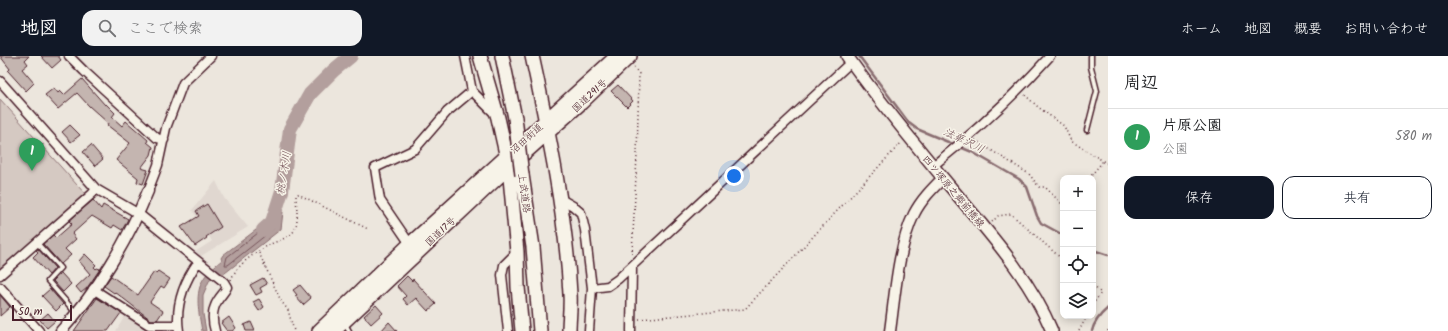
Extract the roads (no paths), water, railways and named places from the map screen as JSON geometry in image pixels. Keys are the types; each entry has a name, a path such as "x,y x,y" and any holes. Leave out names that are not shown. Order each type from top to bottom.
{"highway":[{"path":"480,56 498,118 508,161 517,252 518,287 522,331"},
{"name":"上武道路","path":"502,56 515,118 533,248 540,331"},
{"path":"532,56 547,126 565,234 570,296 569,331"},
{"name":"国道291号","path":"547,126 624,57"},
{"name":"国道17号","path":"319,331 410,244 547,126"},
{"name":"国道17号","path":"342,328 508,161"}],"main road":[{"name":"四ツ塚原之郷前橋線","path":"849,59 908,136 985,228 1021,276 1039,304 1052,331"}],"street":[{"path":"69,56 84,72 157,138 164,140"},
{"path":"61,331 76,313 117,253 139,214 158,165 166,128 183,83 211,56"},
{"path":"465,56 472,91 498,118"},
{"path":"933,166 967,138 1020,89 1050,56"},
{"path":"592,288 608,286 632,267 849,59"},
{"path":"0,81 96,190 139,214 225,284 214,311 213,318 216,331"},
{"path":"410,244 380,200 374,168 415,149 448,112 472,91"},
{"path":"890,331 902,251 914,214 927,193 943,178"},
{"path":"0,275 38,243 96,190"},
{"path":"559,198 573,206 581,213 585,230 592,288 589,331"},
{"path":"508,331 502,275 504,265 517,252"},
{"path":"93,289 151,328 178,328 181,295 198,262"},
{"path":"631,331 632,267"},
{"path":"0,287 39,331"}],"lane":[{"path":"1087,130 1097,91 1090,56"},
{"path":"38,243 60,268 48,281 76,313"}],"water":[{"path":"283,212 281,229 225,273 214,277 209,281 203,295 203,314 206,331 202,331 198,297 201,284 206,275 222,260 221,258 223,255 256,230 267,218"}],"waterway":[{"name":"桃ノ木川","path":"263,230 272,222 282,191 290,129 310,94 334,70 351,56"},
{"name":"法華沢川","path":"859,56 909,123 917,129 972,152 1019,179 1027,187 1041,223 1060,233"},
{"name":"法華沢川","path":"1096,251 1108,255"},
{"path":"1092,331 1098,318 1108,308"}],"place":[{"name":"片原公園","path":"32,171"}]}
